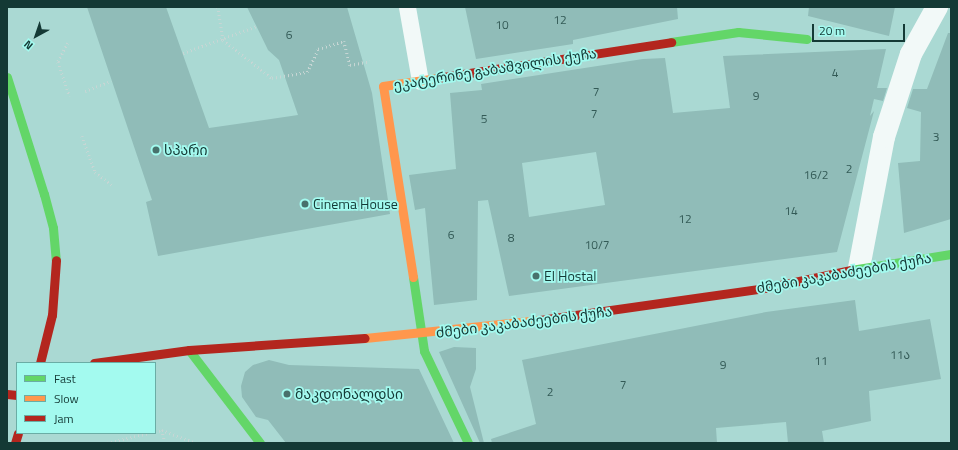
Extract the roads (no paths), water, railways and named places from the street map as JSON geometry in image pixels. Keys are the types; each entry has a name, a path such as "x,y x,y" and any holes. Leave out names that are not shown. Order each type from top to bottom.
{"street":[{"path":"859,268 884,137 911,54 937,7"},
{"name":"ეკატერინე გაბაშვილის ქუჩა","path":"421,334 383,86 738,32 807,39"},
{"path":"7,77 44,194 53,228 56,265 52,315 40,362"},
{"name":"ძმები კაკაბაძეების ქუჩა","path":"101,362 189,350 421,334 621,310 766,288 859,268 951,254"},
{"path":"421,334 424,351 438,384 468,443"},
{"path":"189,350 260,443"}],"lane":[{"path":"407,7 420,81"}],"place":[{"name":"სპარი","path":"156,150"},
{"name":"Cinema House","path":"305,204"},
{"name":"El Hostal","path":"536,276"},
{"name":"მაკდონალდსი","path":"287,394"}]}
